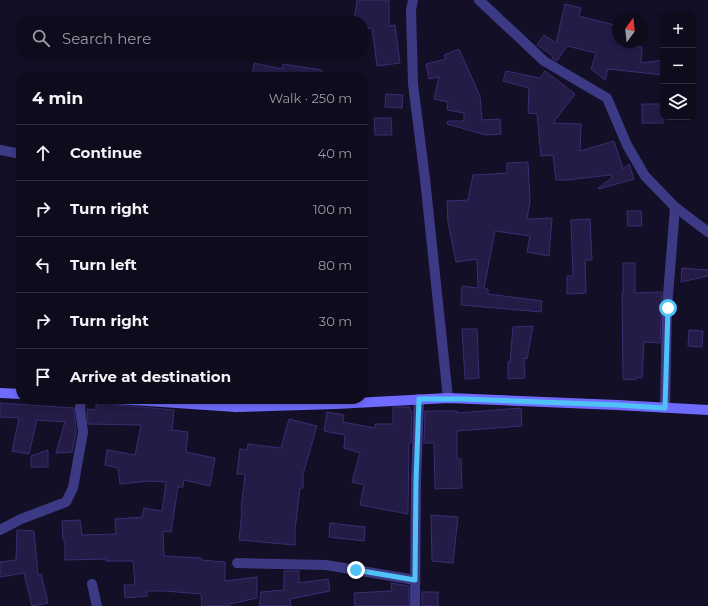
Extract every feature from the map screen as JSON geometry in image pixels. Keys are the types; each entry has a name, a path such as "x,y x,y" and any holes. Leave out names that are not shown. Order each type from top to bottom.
{"street":[{"path":"413,0 411,10 413,84 425,180 448,398"},
{"path":"479,0 544,61 607,98 627,145 645,176 675,207 708,232"},
{"path":"0,150 16,153"},
{"path":"665,408 668,308 675,207"},
{"path":"0,393 16,394"},
{"path":"368,402 448,398 708,410"},
{"path":"415,606 416,481 419,399"},
{"path":"0,530 66,502 72,488 83,432 80,404"},
{"path":"191,404 236,407 259,404"},
{"path":"237,563 326,565 415,580"},
{"path":"92,584 97,606"}],"building":[{"path":"357,0 389,0 389,26 395,25 400,63 377,66 372,28 368,28 368,16 355,16"},
{"path":"565,4 581,8 579,16 612,24 612,48 642,48 641,63 660,60 660,75 608,69 605,80 591,69 596,53 567,46 557,61 552,58 553,56 537,45 544,35 556,43"},
{"path":"459,49 480,96 482,120 500,119 501,134 486,135 447,124 448,121 464,121 464,113 447,110 448,102 434,99 439,77 429,79 426,64 446,59 444,55"},
{"path":"254,63 282,69 283,64 322,70 322,72 253,72"},
{"path":"506,71 540,78 545,71 575,94 553,123 581,124 580,151 614,141 623,169 629,164 634,179 599,189 598,188 612,178 611,175 556,180 553,155 541,156 537,114 528,113 529,88 503,81"},
{"path":"386,94 403,95 402,108 385,107"},
{"path":"642,104 660,104 660,120 663,120 663,123 642,123"},
{"path":"374,118 391,118 392,135 375,135"},
{"path":"528,162 530,201 527,219 552,218 549,256 527,252 530,236 495,231 484,288 488,289 488,294 542,301 541,312 461,305 462,286 478,288 477,259 456,262 448,222 447,201 468,200 473,175 507,173 507,163"},
{"path":"627,211 641,211 642,226 628,226"},
{"path":"590,219 592,260 585,260 586,293 567,294 567,276 573,276 571,220"},
{"path":"623,263 635,263 635,293 662,292 660,343 644,342 642,378 636,377 636,380 623,379"},
{"path":"682,268 708,270 708,276 681,282"},
{"path":"533,326 527,359 524,358 525,378 508,379 508,362 510,362 513,327"},
{"path":"462,329 477,329 479,378 465,379"},
{"path":"689,330 703,331 702,347 688,346"},
{"path":"0,403 74,408 76,432 72,452 56,453 65,422 37,420 29,454 12,451 19,418 0,417"},
{"path":"96,404 114,404 174,410 172,430 188,432 186,452 215,458 210,486 184,480 183,487 178,487 171,532 163,531 164,556 201,558 201,560 225,562 225,581 257,577 257,598 230,604 230,606 202,606 201,594 147,591 147,596 125,598 124,585 135,585 133,561 106,561 106,559 65,560 65,540 63,540 62,521 80,520 82,535 116,534 115,519 142,517 144,508 162,511 166,482 150,481 120,484 118,468 105,465 107,450 135,455 141,425 88,424 87,409 96,410"},
{"path":"393,407 410,407 410,411 412,411 411,443 409,443 408,514 360,505 364,485 352,482 360,453 344,448 345,435 324,431 327,412 344,415 343,422 375,428 375,424 393,424"},
{"path":"521,408 522,426 457,431 457,459 461,459 462,488 435,489 434,443 424,443 425,411 457,411 457,413"},
{"path":"289,419 317,426 303,474 303,488 300,488 295,530 295,545 239,540 245,474 237,474 240,449 247,450 248,444 281,448"},
{"path":"48,450 48,467 31,467 31,456"},
{"path":"431,515 458,517 453,563 432,561"},
{"path":"330,523 365,527 364,541 329,537"},
{"path":"17,530 34,531 38,575 41,574 48,603 32,606 24,573 0,577 0,562 16,560"},
{"path":"284,571 299,571 299,583 328,579 330,591 290,599 291,606 259,606 261,592 284,590"},
{"path":"391,583 409,586 409,606 355,606 354,593 392,591"},
{"path":"422,592 438,592 438,606 422,606"}],"route":[{"path":"356,570 415,580 419,399 448,398 665,408 668,308"}]}
